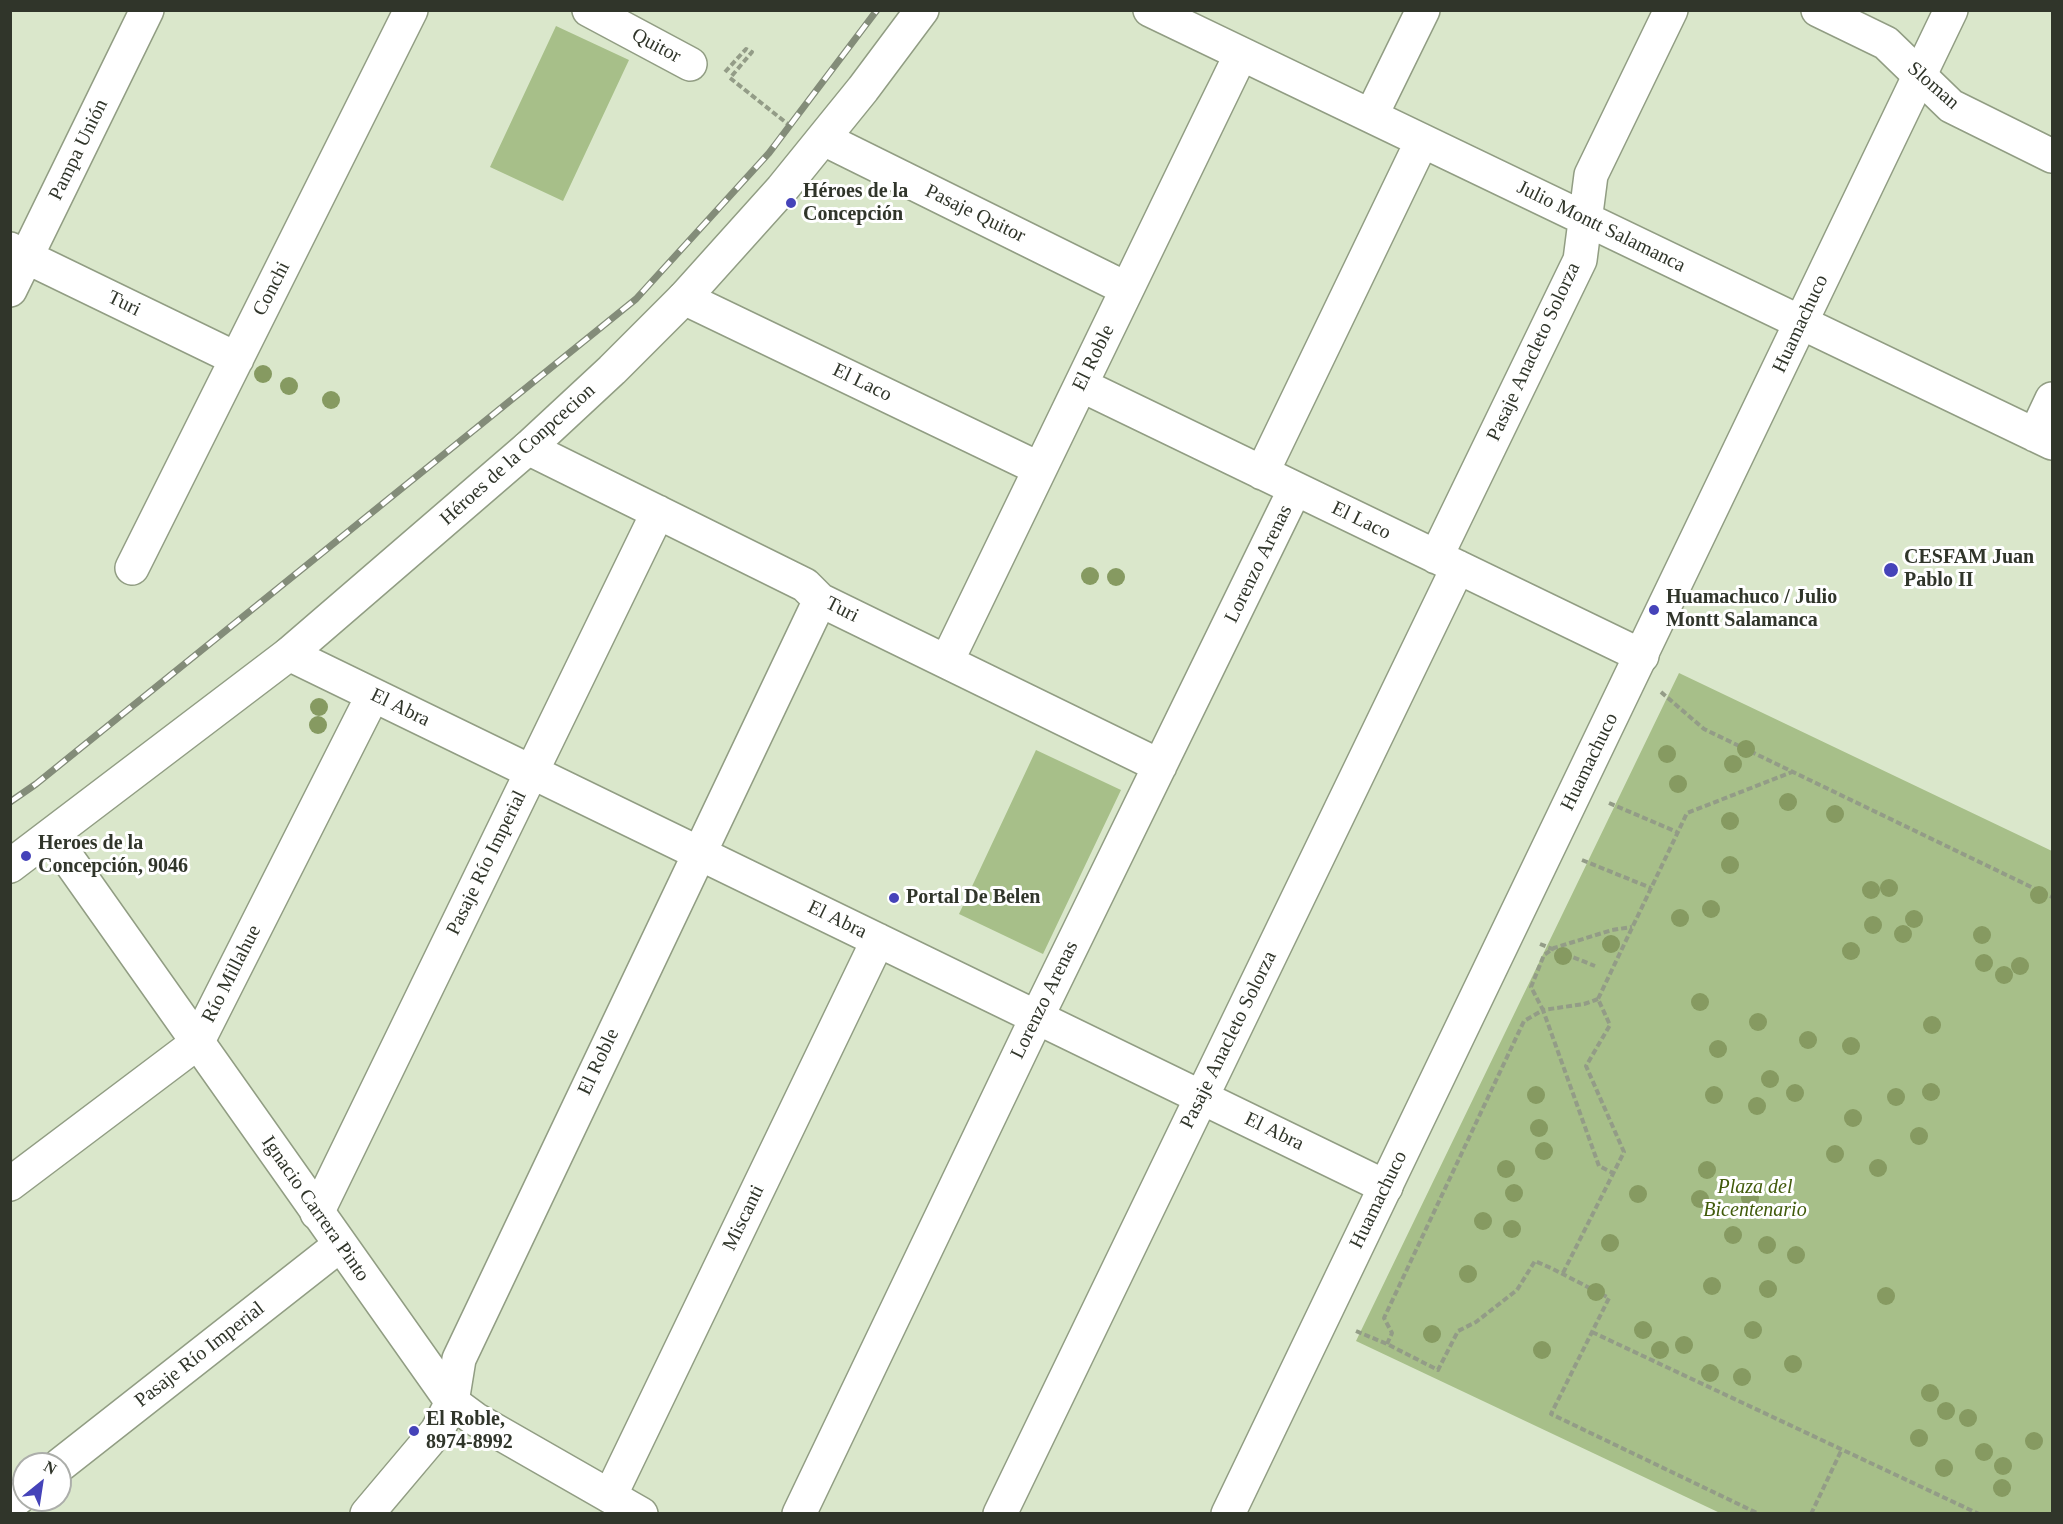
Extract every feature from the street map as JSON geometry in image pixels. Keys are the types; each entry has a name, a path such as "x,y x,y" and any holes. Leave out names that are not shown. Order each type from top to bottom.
{"street":[{"name":"Pampa Unión","path":"10,290 19,253 147,10"},
{"name":"Conchi","path":"132,568 411,10"},
{"name":"Quitor","path":"589,10 688,62"},
{"name":"Héroes de la Conpcecion","path":"52,836 289,654 528,448 612,370 684,298 775,198 922,10"},
{"path":"1371,116 1423,10"},
{"name":"Pasaje Anacleto Solorza","path":"1000,1514 1201,1097 1447,562 1580,260 1591,175 1671,10"},
{"name":"Sloman","path":"1818,10 1886,43 1951,106 2052,156"},
{"name":"Huamachuco","path":"1228,1514 1642,657 1951,10"},
{"name":"Julio Montt Salamanca","path":"1158,12 1241,54 2044,439"},
{"name":"El Roble","path":"947,661 1241,54"},
{"path":"1262,473 1422,141"},
{"name":"Pasaje Quitor","path":"820,143 1127,289"},
{"name":"Turi","path":"19,253 237,359"},
{"name":"El Laco","path":"684,298 1040,469"},
{"name":"El Laco","path":"1081,385 1642,657"},
{"path":"2044,439 2052,399"},
{"name":"Turi","path":"528,448 805,585 820,600 1160,766"},
{"name":"Lorenzo Arenas","path":"799,1514 1037,1017 1295,489"},
{"name":"Pasaje Río Imperial","path":"317,1213 658,512"},
{"name":"El Roble","path":"367,1514 437,1431 452,1402 459,1359 820,600"},
{"name":"El Abra","path":"289,654 1386,1187"},
{"name":"Río Millahue","path":"10,1184 197,1043 373,695"},
{"path":"10,866 52,836"},
{"name":"Ignacio Carrera Pinto","path":"52,836 452,1402 475,1419 641,1514"},
{"name":"Miscanti","path":"610,1496 878,940"},
{"name":"Pasaje Río Imperial","path":"72,1456 340,1245"}],"path":[{"path":"688,62 688,56 722,75 746,49 752,52 730,78 802,138 807,132 811,135 806,141 820,143"},
{"path":"1664,694 1704,729 2052,897"},
{"path":"1387,1344 1392,1333 1384,1318 1524,1021 1543,1010 1584,1004 1598,999 1687,813 1792,772"},
{"path":"1612,805 1677,832"},
{"path":"1585,861 1651,888"},
{"path":"1613,1173 1599,1166 1543,1010 1531,987 1544,955 1554,948 1612,930 1632,927"},
{"path":"1537,943 1595,966"},
{"path":"1563,1274 1624,1152 1586,1066 1610,1026 1598,999"},
{"path":"1325,1312 1359,1333 1387,1344 1438,1370 1458,1331 1476,1322 1517,1290 1535,1261 1563,1274 1609,1298 1551,1414 1759,1514"},
{"path":"1592,1332 1979,1514"},
{"path":"1811,1514 1842,1449"}],"green space":[{"path":"556,26 629,60 563,201 490,167"},
{"name":"Plaza del Bicentenario","path":"1679,673 2052,851 2052,1513 1720,1513 1356,1341"},
{"path":"1036,750 1121,790 1043,954 959,914"}],"railway":[{"path":"10,802 36,784 636,299 769,153 877,10"}],"place":[{"name":"Héroes de la Concepción","path":"791,203"},
{"name":"CESFAM Juan Pablo II","path":"1891,570"},
{"name":"Huamachuco / Julio Montt Salamanca","path":"1654,610"},
{"name":"Heroes de la Concepción, 9046","path":"26,856"},
{"name":"Portal De Belen","path":"894,898"},
{"name":"El Roble, 8974-8992","path":"414,1431"}]}
